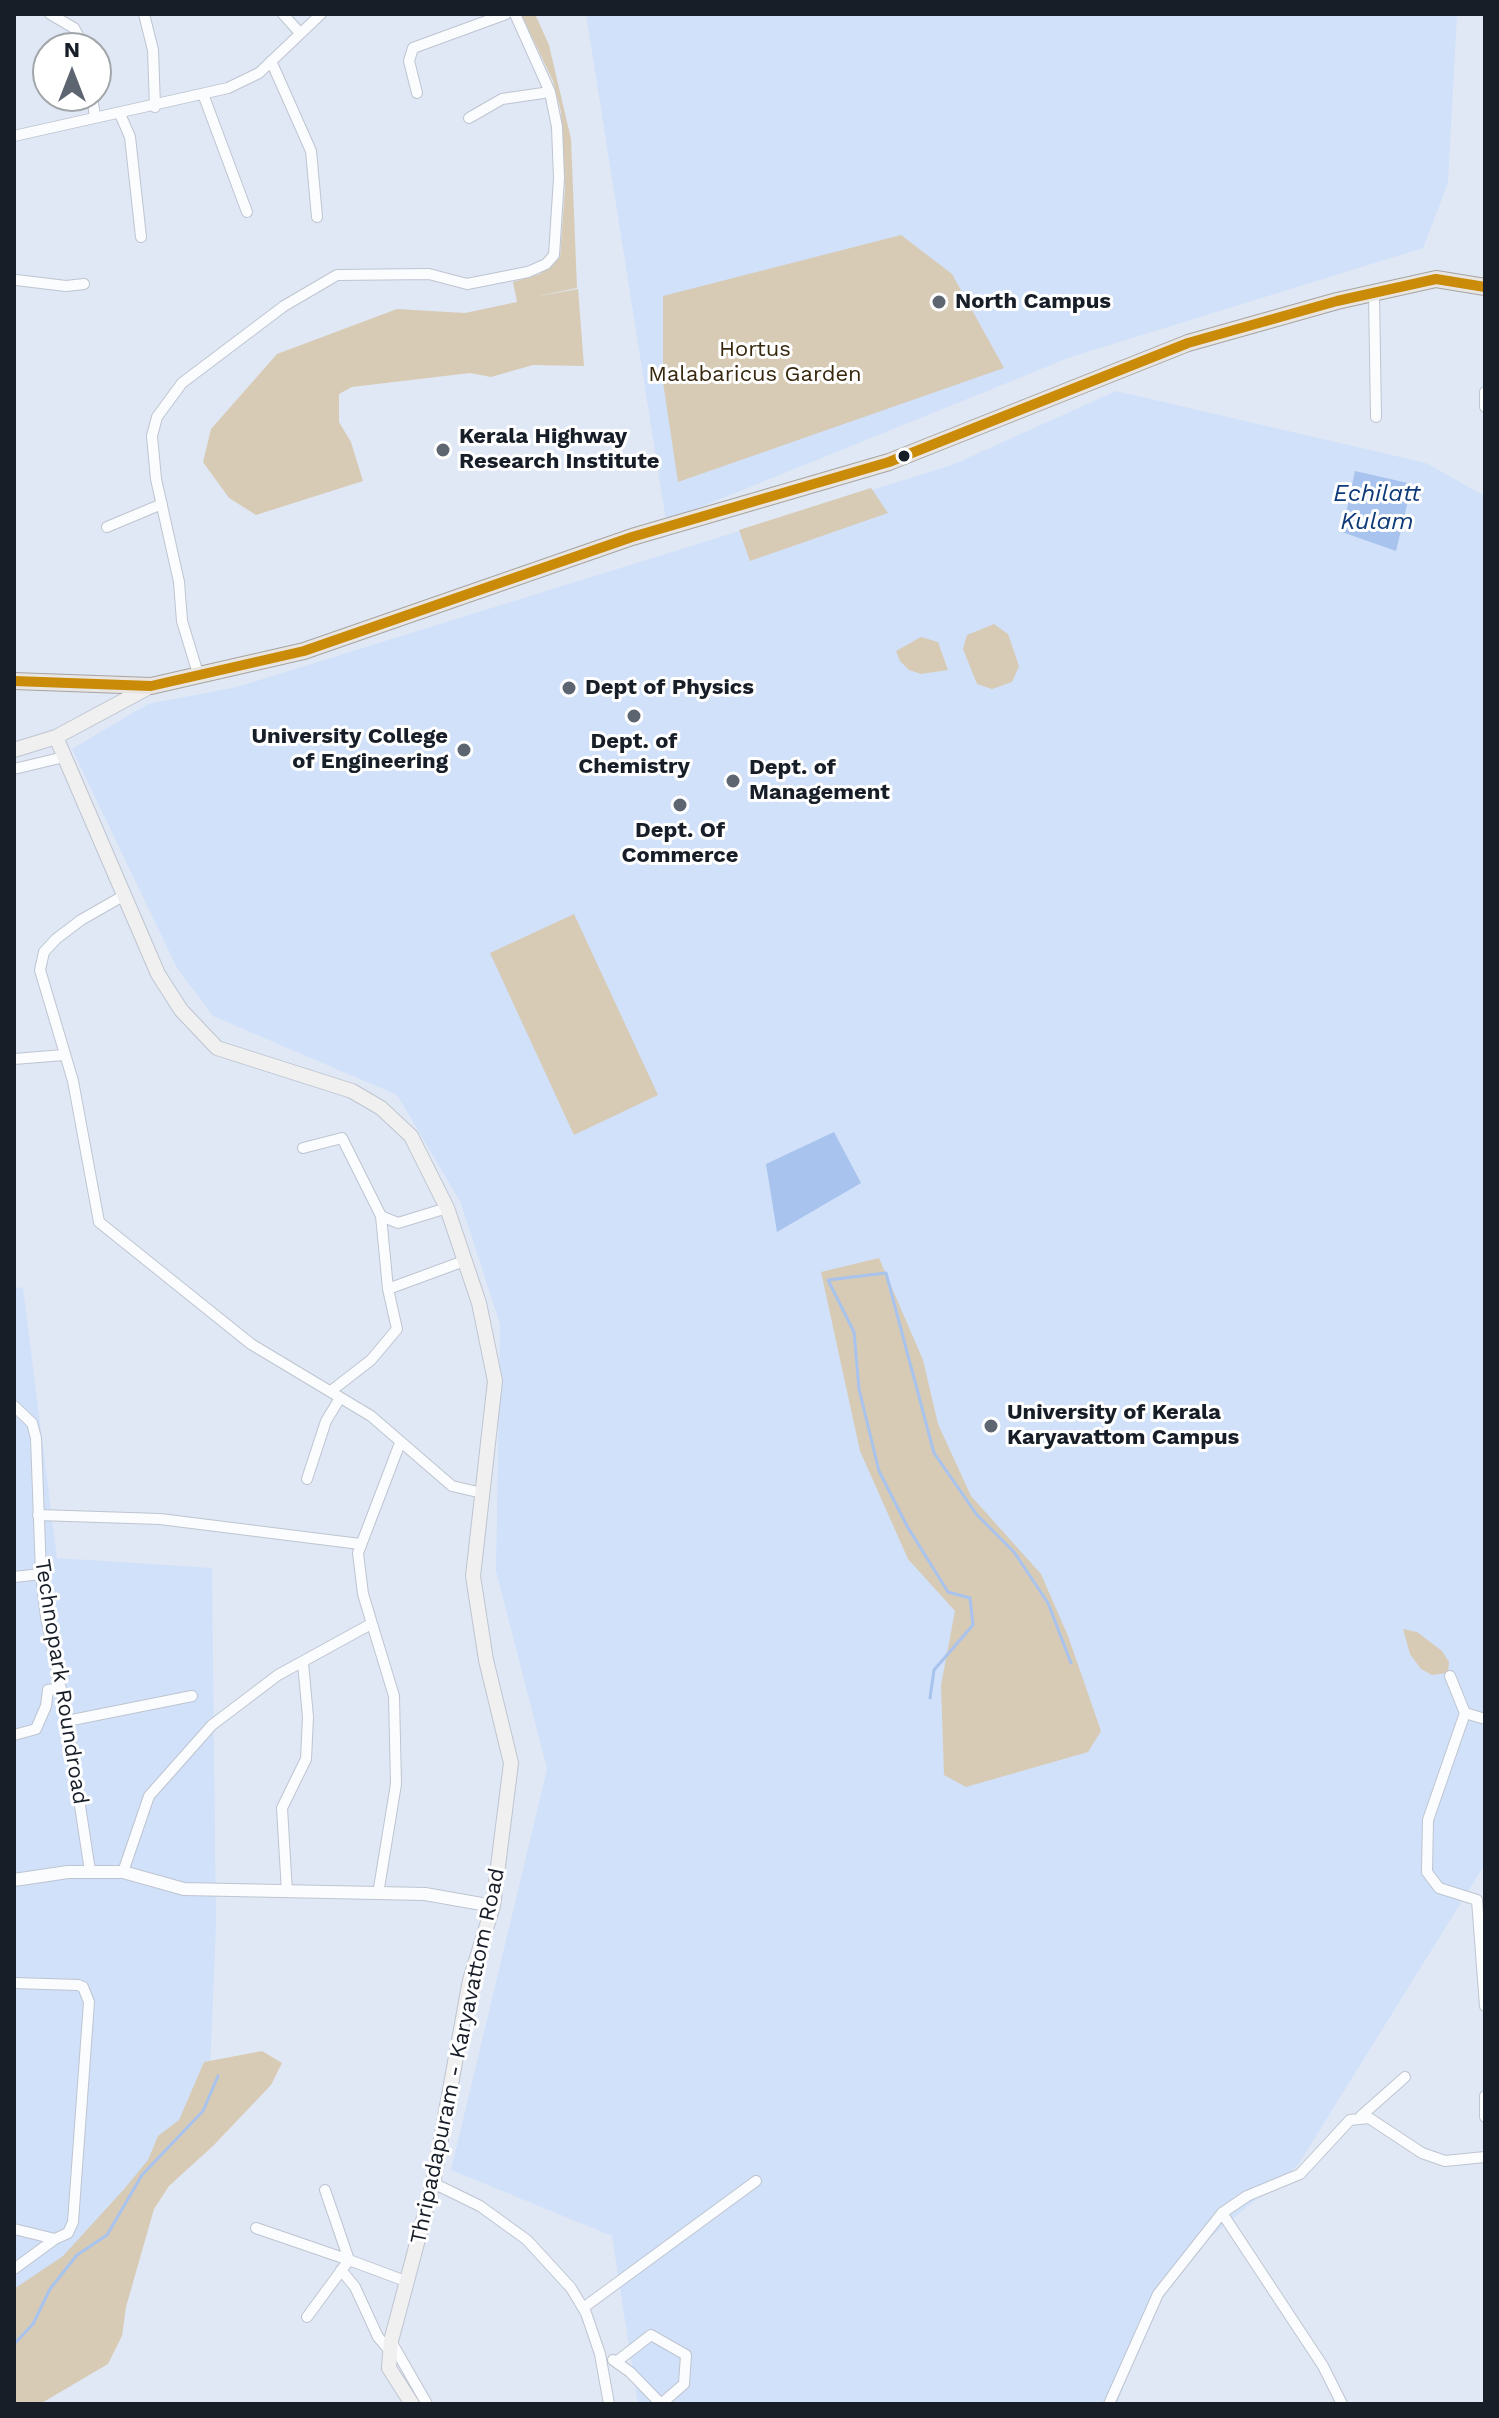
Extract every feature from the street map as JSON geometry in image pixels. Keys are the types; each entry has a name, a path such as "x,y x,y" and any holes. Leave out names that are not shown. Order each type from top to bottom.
{"main road":[{"path":"14,681 151,686 304,651 632,537 847,476 1005,418 1188,343 1436,279 1485,287"},
{"path":"14,750 56,737 151,686"},
{"name":"Thripadapuram - Karyavattom Road","path":"56,737 158,974 181,1010 217,1048 309,1074 352,1091 381,1108 411,1136 447,1208 479,1303 495,1381 492,1432 473,1576 486,1660 511,1763 493,1906 470,1980 433,2183 390,2346"},
{"path":"390,2346 392,2377 412,2404"}],"street":[{"path":"50,14 76,32"},
{"path":"144,14 153,50 155,107"},
{"path":"283,14 299,32"},
{"path":"14,136 155,107 249,78 321,14"},
{"path":"417,93 409,61 413,48 506,14"},
{"path":"199,677 182,621 179,582 162,504 152,436 163,408 182,383 308,289 337,275 358,272 429,274 467,284 504,279 546,264 554,255 559,178 557,127 550,92 515,14"},
{"path":"271,61 311,151 317,217"},
{"path":"469,118 502,99 550,92"},
{"path":"203,94 247,212"},
{"path":"94,112 95,117"},
{"path":"120,114 130,137 141,237"},
{"path":"14,267 15,280 66,286 84,284"},
{"path":"1374,293 1376,417"},
{"path":"1485,392 1485,407"},
{"path":"107,527 162,504"},
{"path":"14,769 64,757"},
{"path":"123,896 81,920 56,939 41,959 40,970 82,1125 89,1181 95,1193 99,1222 251,1344 396,1434 400,1443 452,1486 482,1493"},
{"path":"14,1059 64,1055"},
{"path":"303,1148 342,1138 381,1216 388,1289 397,1329 336,1394 307,1479"},
{"path":"381,1216 398,1223 447,1208"},
{"path":"388,1289 464,1261"},
{"name":"Technopark Roundroad","path":"14,1406 32,1423 36,1438 41,1574 90,1871"},
{"path":"378,1894 393,1812 394,1696 363,1594 358,1553 400,1443"},
{"path":"38,1515 160,1519 360,1544"},
{"path":"14,1577 41,1574"},
{"path":"123,1872 149,1796 212,1725 278,1675 371,1624"},
{"path":"287,1892 282,1808 306,1759 308,1717 303,1663"},
{"path":"1450,1676 1465,1713 1428,1820 1425,1857 1432,1882 1477,1900 1485,2006"},
{"path":"14,1735 36,1729 46,1706 48,1690 61,1688"},
{"path":"67,1721 192,1696"},
{"path":"1465,1713 1485,1719"},
{"path":"14,1880 90,1871 123,1872 184,1889 425,1894 493,1906"},
{"path":"14,1983 78,1985 83,1987 89,2002 73,2222 68,2233 14,2269"},
{"path":"1109,2404 1158,2294 1222,2213 1247,2196 1292,2179 1350,2120 1361,2116 1405,2077"},
{"path":"1485,2096 1485,2117"},
{"path":"1361,2116 1422,2153 1445,2161 1485,2157"},
{"path":"583,2308 756,2181"},
{"path":"433,2183 480,2206 527,2240 571,2288 583,2308 600,2354 609,2404"},
{"path":"325,2190 349,2260"},
{"path":"1222,2213 1323,2366 1342,2404"},
{"path":"256,2228 408,2282"},
{"path":"14,2229 55,2239"},
{"path":"307,2317 349,2260"},
{"path":"341,2270 355,2287 378,2337 390,2346 427,2404"},
{"path":"600,2354 616,2362 661,2404 684,2384 686,2355 651,2335 616,2362"}],"shaded area":[{"name":"North Campus","path":"586,14 1457,14 1448,183 1423,248 1071,357 666,521"},
{"name":"University of Kerala Karyavattom Campus","path":"1116,391 1426,463 1485,496 1485,1864 1298,2165 1168,2272 1117,2404 638,2404 612,2236 451,2170 547,1769 496,1571 500,1324 460,1201 397,1095 213,1016 177,968 72,749 148,704 237,687 952,465"},
{"path":"14,1287 23,1288 57,1558 212,1568 216,1925 208,2119 14,2324"}],"green space":[{"path":"521,14 535,14 549,45 571,139 577,288 535,297 578,289 584,366 533,365 491,377 470,373 352,387 339,394 339,422 351,442 363,481 256,515 229,498 203,462 211,429 277,354 397,309 465,313 517,302 513,282 540,274 560,257 565,189 561,112 553,81"},
{"name":"Hortus Malabaricus Garden","path":"901,235 952,274 1004,368 678,482 663,382 663,296"},
{"path":"871,488 888,513 750,561 739,530"},
{"path":"994,624 1008,634 1019,666 1012,682 992,689 977,684 963,649 967,635"},
{"path":"921,637 938,642 948,670 921,674 909,670 900,661 896,651"},
{"path":"574,914 658,1095 574,1135 490,953"},
{"path":"879,1258 923,1360 938,1424 971,1496 1041,1574 1068,1636 1101,1731 1088,1752 966,1787 944,1775 941,1685 955,1611 908,1559 860,1451 821,1272"},
{"path":"1403,1629 1417,1632 1442,1651 1449,1662 1448,1673 1432,1675 1421,1669 1410,1654"},
{"path":"262,2051 282,2063 271,2085 214,2145 169,2186 154,2209 126,2307 122,2336 108,2364 40,2404 14,2404 14,2289 63,2256 125,2188 148,2160 158,2136 179,2120 204,2062"}],"water":[{"name":"Echilatt Kulam","path":"1355,471 1412,484 1396,551 1342,532"},
{"path":"834,1132 861,1183 777,1232 766,1164"}],"waterway":[{"path":"930,1698 934,1670 973,1625 970,1598 948,1592 907,1526 879,1471 859,1389 854,1332 828,1280 886,1273 934,1453 977,1515 1014,1552 1048,1603 1071,1663"},
{"path":"14,2344 33,2324 50,2289 77,2255 107,2235 142,2175 203,2111 218,2076"}],"transit line":[{"path":"14,681 151,686 304,651 632,537 889,462 1188,343 1337,301 1436,279 1485,287"}],"place":[{"name":"North Campus","path":"939,302"},
{"name":"Kerala Highway Research Institute","path":"443,450"},
{"name":"Dept of Physics","path":"569,688"},
{"name":"Dept. of Chemistry","path":"634,716"},
{"name":"University College of Engineering","path":"464,750"},
{"name":"Dept. of Management","path":"733,781"},
{"name":"Dept. Of Commerce","path":"680,805"},
{"name":"University of Kerala Karyavattom Campus","path":"991,1426"}]}
